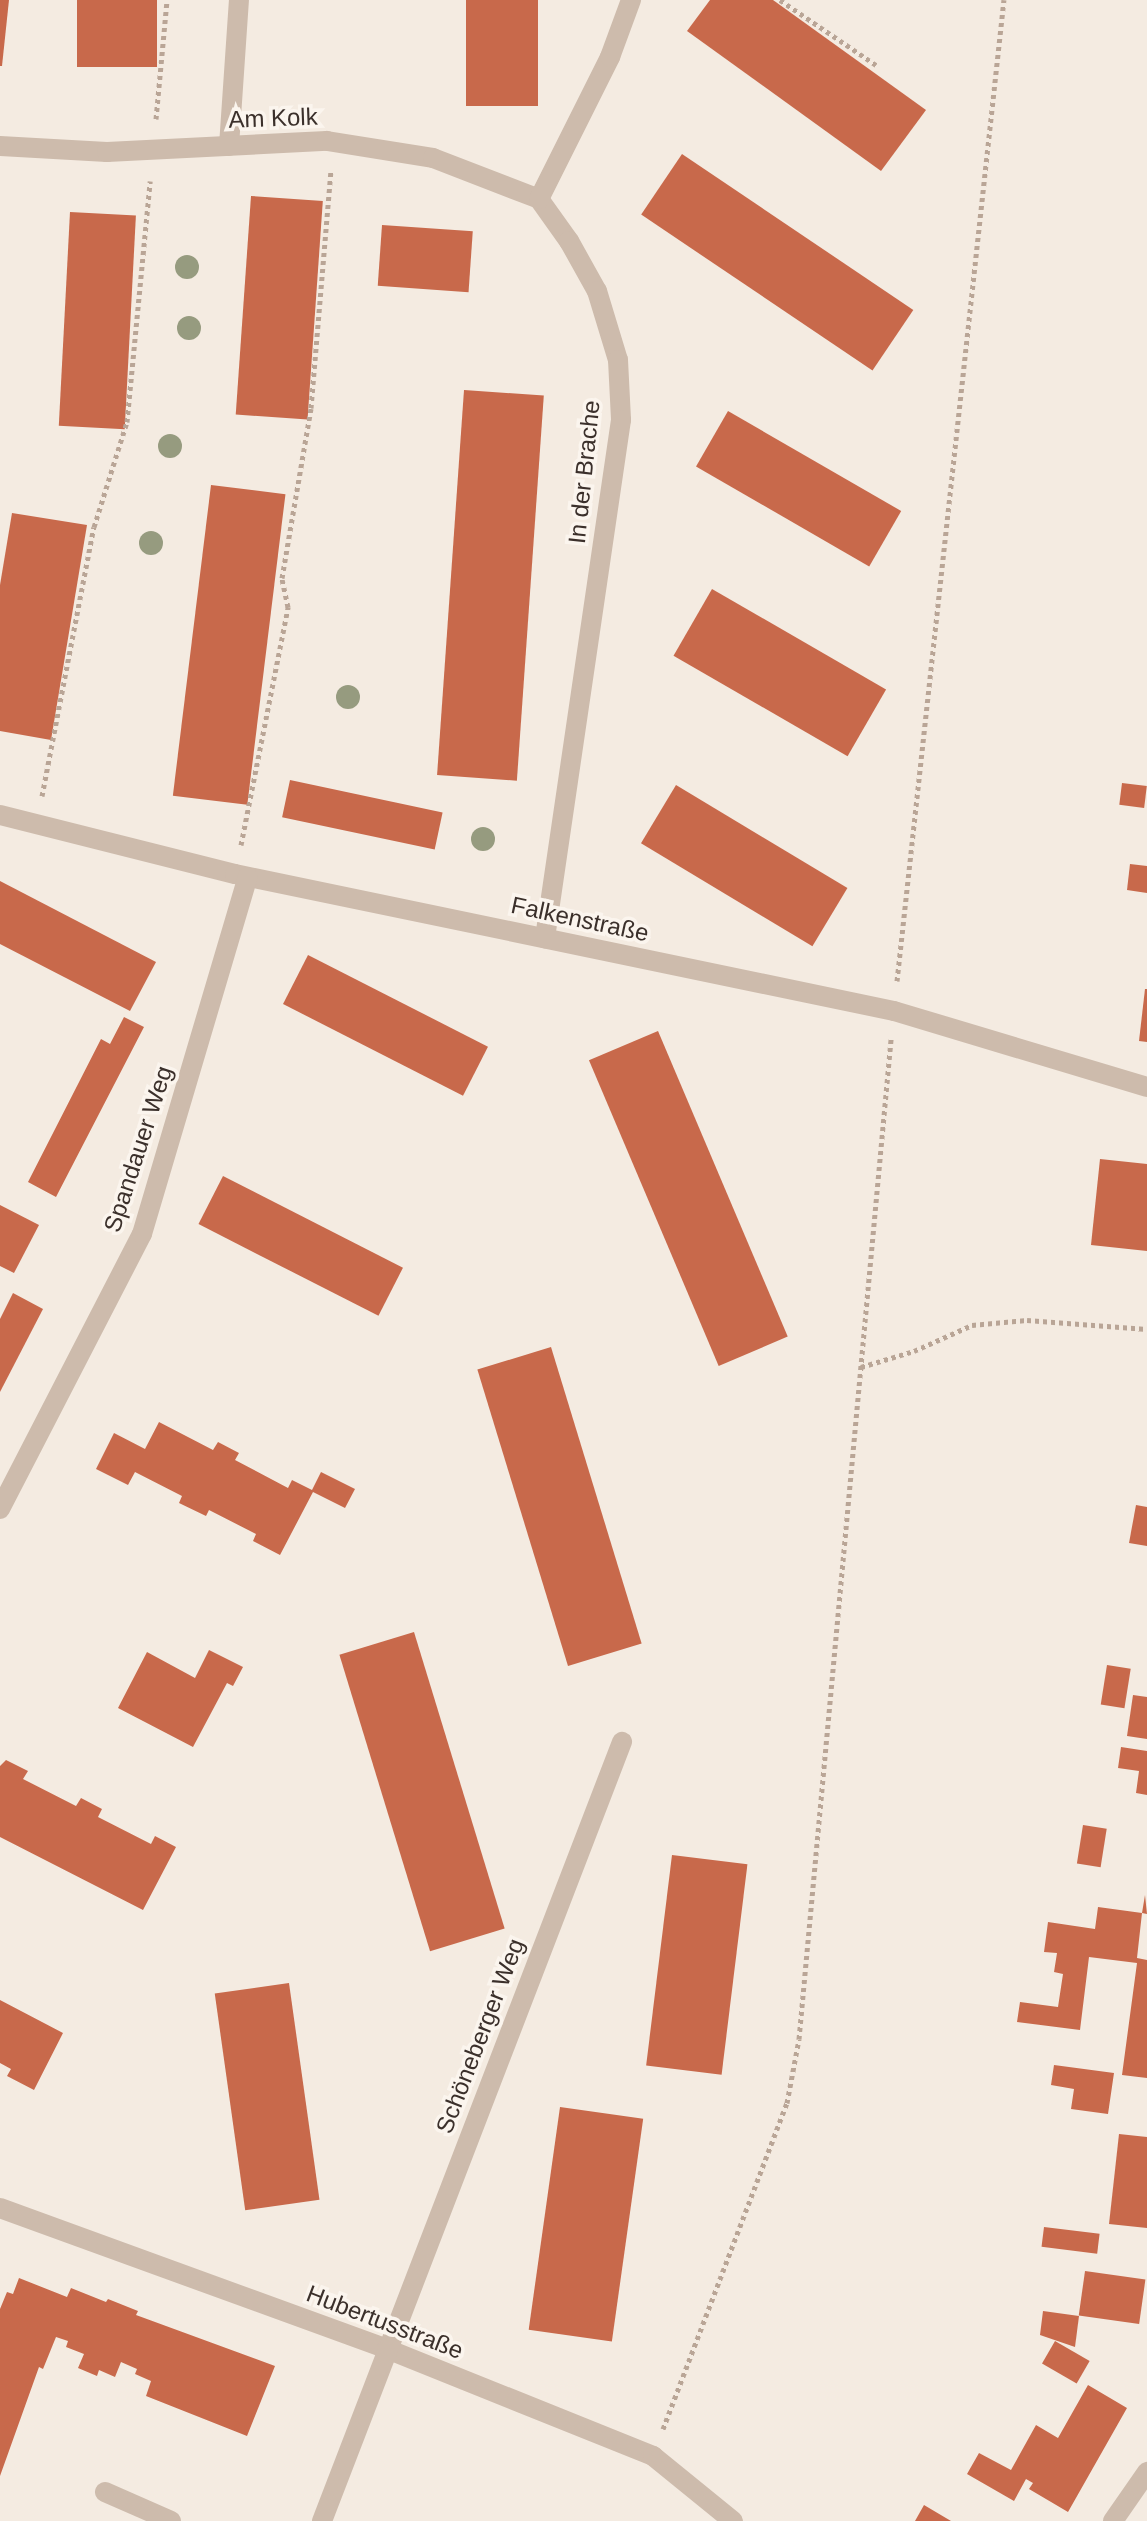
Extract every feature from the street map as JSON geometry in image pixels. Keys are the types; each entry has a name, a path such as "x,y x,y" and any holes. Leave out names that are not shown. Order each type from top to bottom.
{"street":[{"path":"229,146 239,0"},
{"path":"539,199 610,57 631,0"},
{"name":"Am Kolk","path":"0,146 107,152 333,142 433,158 539,199"},
{"name":"In der Brache","path":"539,199 569,241 597,291 618,360 621,420 545,938"},
{"name":"Falkenstraße","path":"0,815 242,875 894,1011 1147,1087"},
{"name":"Spandauer Weg","path":"0,1509 142,1234 242,875"},
{"name":"Schöneberger Weg","path":"322,2521 622,1742"},
{"name":"Hubertusstraße","path":"0,2208 387,2349 653,2456 733,2521"},
{"path":"1113,2521 1147,2473"},
{"path":"105,2492 171,2521"}],"path":[{"path":"36,824 94,527 127,422 167,0"},
{"path":"780,0 876,65"},
{"path":"653,2456 787,2103 801,2024 894,1011 1004,0"},
{"path":"242,875 288,607 282,578 311,408 333,142"},
{"path":"861,1367 914,1351 972,1325 1027,1320 1147,1329"}],"building":[{"path":"0,0 9,0 2,66 0,66"},
{"path":"77,0 157,0 157,67 77,67"},
{"path":"466,0 538,0 538,106 466,106"},
{"path":"710,0 773,0 926,110 881,171 687,31"},
{"path":"682,154 913,310 872,371 641,215"},
{"path":"251,196 323,201 308,419 236,414"},
{"path":"70,212 136,215 125,429 59,426"},
{"path":"382,225 473,231 469,292 378,286"},
{"path":"464,390 544,396 517,781 437,775"},
{"path":"728,411 901,511 869,566 696,466"},
{"path":"211,485 285,494 247,805 173,796"},
{"path":"12,513 87,525 51,740 0,731 0,585"},
{"path":"712,589 886,690 848,756 674,656"},
{"path":"290,780 443,812 435,850 282,817"},
{"path":"1122,783 1147,786 1144,808 1119,805"},
{"path":"676,785 847,888 812,946 641,843"},
{"path":"1130,864 1147,866 1147,893 1127,890"},
{"path":"0,881 156,962 130,1011 0,944"},
{"path":"308,955 488,1047 463,1096 283,1004"},
{"path":"1147,989 1147,1042 1139,1041"},
{"path":"124,1017 144,1027 56,1197 28,1182 101,1039 110,1044"},
{"path":"658,1031 788,1337 719,1366 589,1060"},
{"path":"1100,1159 1147,1164 1147,1251 1091,1245"},
{"path":"223,1176 403,1268 378,1316 198,1224"},
{"path":"0,1205 39,1225 14,1273 0,1266"},
{"path":"13,1293 43,1309 0,1392 0,1319"},
{"path":"551,1347 642,1643 568,1666 477,1370"},
{"path":"159,1422 213,1450 218,1442 239,1453 235,1460 288,1488 292,1480 312,1490 321,1472 355,1489 345,1508 313,1492 280,1555 253,1541 256,1534 209,1510 206,1516 179,1503 182,1496 135,1472 128,1485 96,1469 114,1433 145,1449"},
{"path":"1136,1505 1147,1507 1147,1546 1129,1543"},
{"path":"414,1632 505,1928 430,1951 339,1655"},
{"path":"209,1650 243,1667 233,1686 227,1683 193,1747 118,1708 147,1652 195,1678"},
{"path":"1107,1665 1131,1669 1124,1708 1101,1705"},
{"path":"1133,1695 1147,1697 1147,1739 1127,1736"},
{"path":"1121,1747 1147,1751 1147,1795 1136,1793 1139,1771 1118,1768"},
{"path":"6,1760 28,1771 23,1779 76,1806 81,1798 102,1809 98,1817 151,1844 155,1836 176,1847 143,1910 0,1837 0,1766"},
{"path":"1083,1825 1107,1829 1101,1867 1077,1864"},
{"path":"672,1855 747,1864 722,2075 646,2065"},
{"path":"1145,1895 1147,1914 1142,1913"},
{"path":"1098,1907 1142,1913 1137,1958 1147,1960 1147,2078 1122,2075 1137,1963 1089,1957 1080,2030 1017,2022 1020,2002 1058,2007 1063,1974 1054,1972 1057,1953 1044,1952 1048,1922 1095,1929"},
{"path":"289,1983 319,2200 245,2210 215,1993"},
{"path":"0,2000 63,2033 34,2090 7,2076 11,2069 0,2063"},
{"path":"1054,2065 1114,2073 1108,2114 1071,2109 1074,2089 1051,2085"},
{"path":"560,2107 643,2119 612,2342 529,2330"},
{"path":"1119,2134 1147,2137 1147,2228 1109,2224"},
{"path":"1044,2227 1100,2234 1097,2254 1042,2247"},
{"path":"1085,2271 1145,2279 1139,2324 1079,2316"},
{"path":"19,2278 67,2297 71,2288 106,2302 108,2299 138,2311 136,2315 275,2366 247,2436 146,2396 151,2381 135,2374 137,2369 121,2362 115,2377 99,2370 97,2376 78,2368 84,2354 66,2347 68,2341 56,2337 43,2369 39,2367 0,2476 0,2309 7,2292 13,2294"},
{"path":"1043,2311 1079,2316 1075,2347 1040,2335"},
{"path":"1055,2341 1090,2361 1077,2384 1042,2364"},
{"path":"1088,2385 1127,2408 1068,2512 1029,2489 1033,2483 1026,2479 1014,2501 967,2474 979,2453 1011,2470 1036,2425 1058,2438"},
{"path":"924,2505 951,2521 915,2521"}]}
